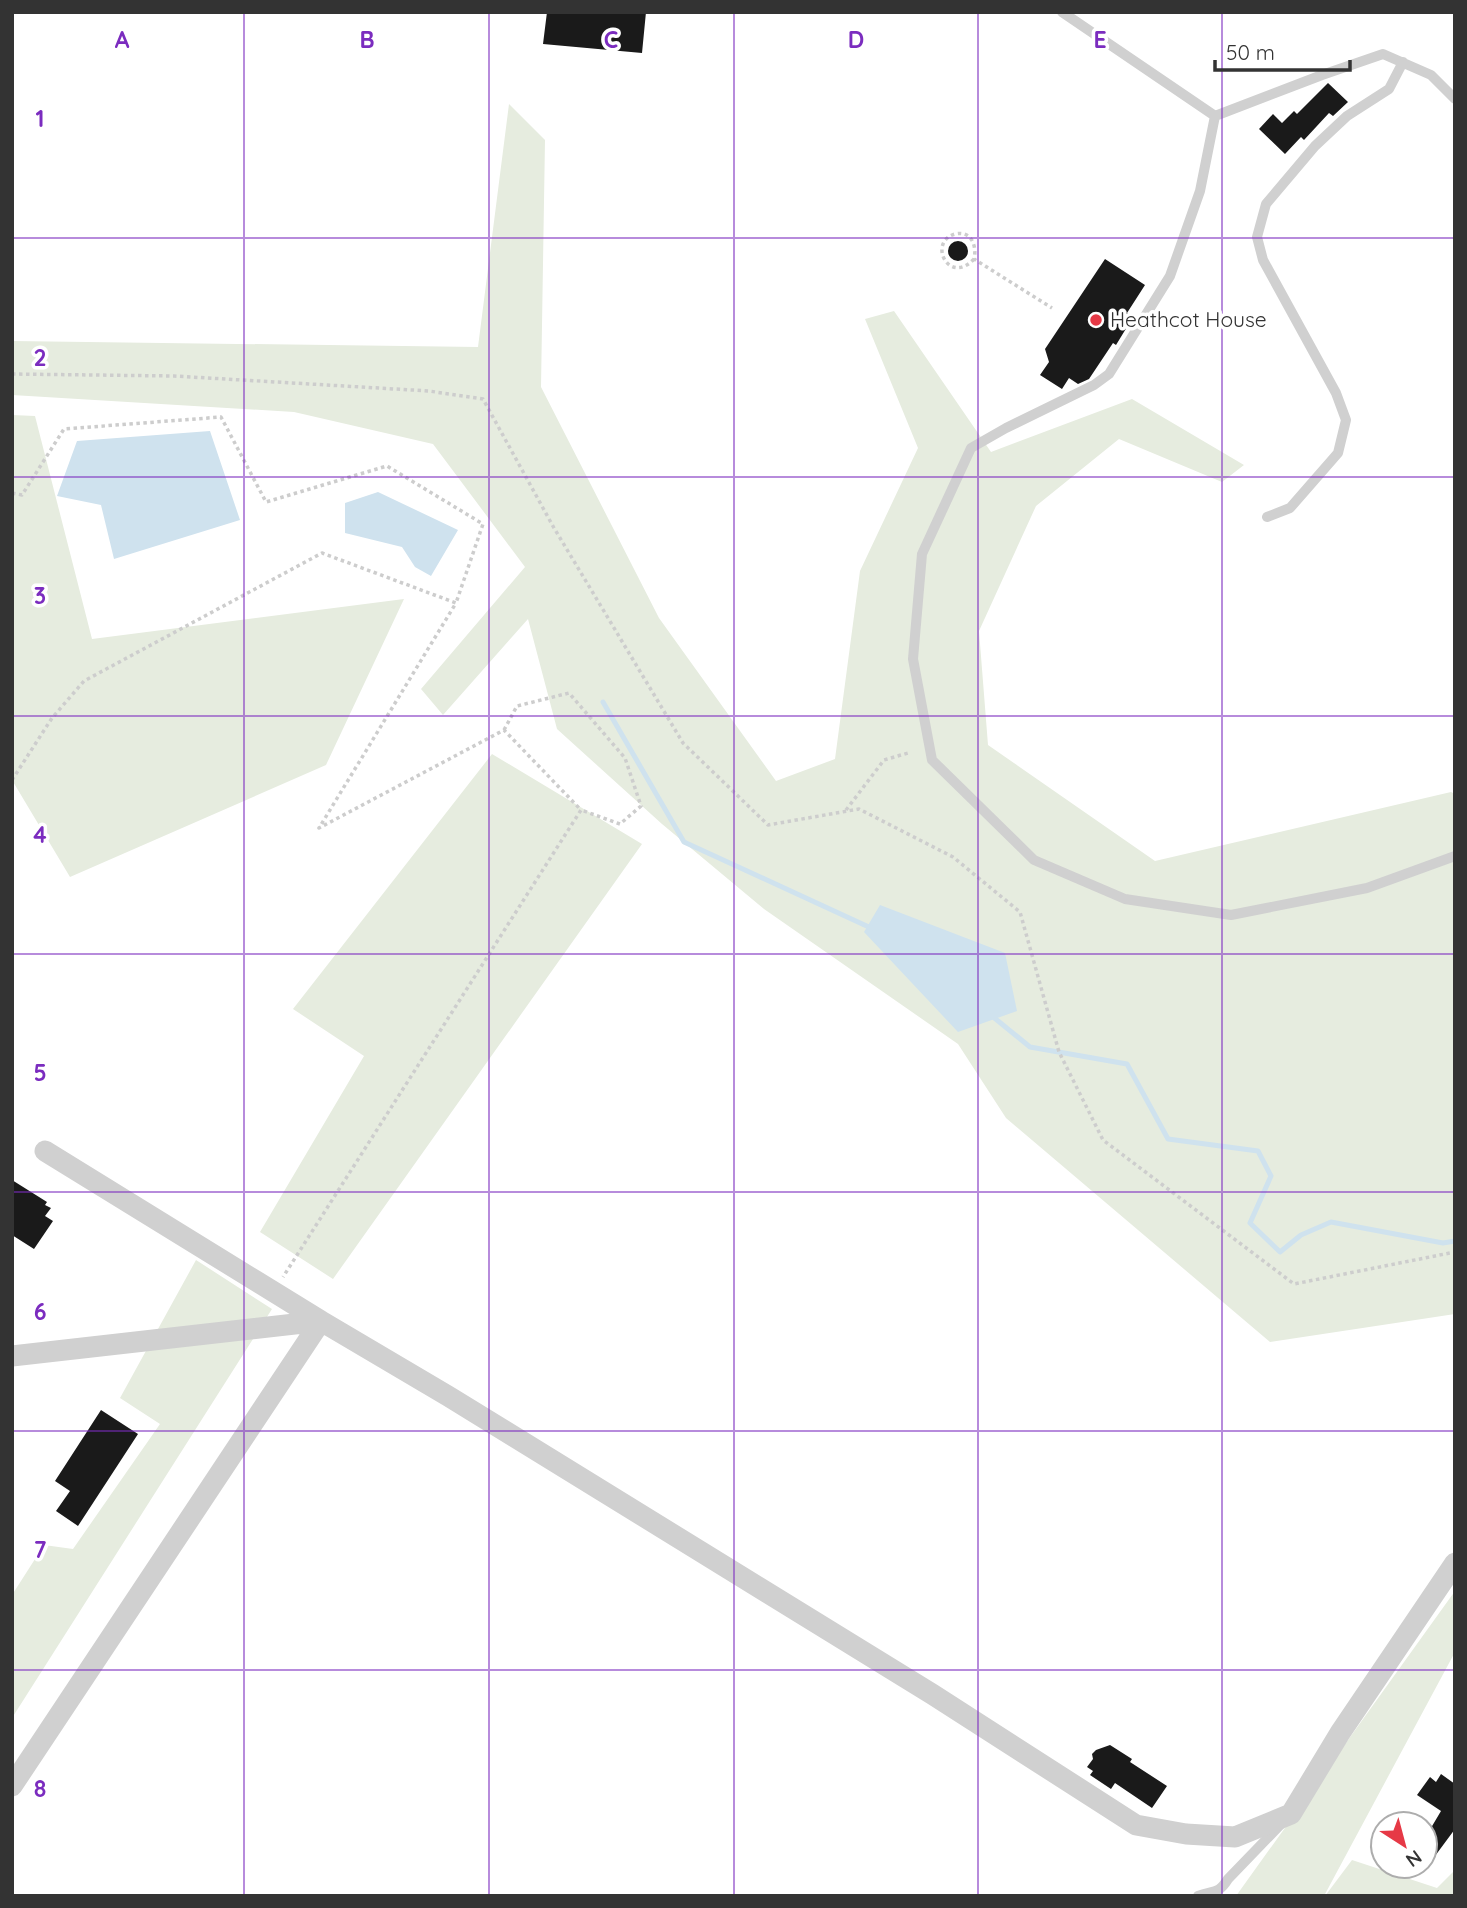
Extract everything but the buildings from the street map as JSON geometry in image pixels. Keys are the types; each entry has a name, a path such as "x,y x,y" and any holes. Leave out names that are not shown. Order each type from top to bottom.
{"street":[{"path":"45,1151 896,1672 1136,1825 1186,1834 1235,1837 1291,1814 1340,1733 1455,1563"},
{"path":"12,1356 321,1321"},
{"path":"12,1786 321,1321"}],"lane":[{"path":"1062,12 1214,116"},
{"path":"1214,116 1383,54 1431,75 1455,99"},
{"path":"1267,516 1290,509 1338,453 1346,420 1336,393 1263,260 1257,237 1266,204 1315,146 1347,116 1388,89 1403,62"},
{"path":"1214,116 1200,191 1170,276 1109,374 1094,386 1006,428 971,448 922,554 913,659 932,760 1034,860 1125,899 1231,915 1367,888 1455,856"},
{"path":"1198,1896 1220,1892 1228,1879 1291,1814"}],"path":[{"path":"953,234 971,238 976,249 974,259 961,268 946,263 942,256 945,240 953,234"},
{"path":"974,259 1052,308"},
{"path":"12,374 187,377 429,390 483,399 554,528 683,744 768,825 859,809 953,857 1020,912 1059,1052 1103,1140 1294,1284 1455,1252"},
{"path":"12,494 22,495 64,429 221,418 266,502 387,466 482,524 456,603 319,828 504,730 517,706 569,693 625,758 641,806 620,824 580,810 504,730"},
{"path":"12,780 52,718 84,681 322,553 456,603"},
{"path":"845,811 884,760 908,753"},
{"path":"274,1291 580,810"}],"shaded area":[{"path":"509,104 545,140 541,387 659,618 776,781 835,759 860,571 918,448 865,319 894,311 991,452 1132,399 1244,465 1222,482 1119,439 1036,506 979,631 988,745 1155,861 1451,792 1455,794 1455,1314 1270,1342 1006,1118 958,1044 764,909 662,824 557,729 528,619 443,715 421,689 525,567 433,444 294,412 12,395 12,341 478,347"},
{"path":"12,415 35,416 92,639 404,599 326,765 70,877 12,780"},
{"path":"492,754 642,844 333,1279 260,1232 364,1056 293,1009"},
{"path":"196,1260 272,1309 12,1718 12,1595 44,1545 73,1549 160,1424 120,1398"},
{"path":"1455,1591 1455,1652 1324,1896 1236,1896"},
{"path":"1352,1860 1369,1866 1369,1880 1413,1880 1437,1888 1455,1870 1455,1896 1325,1896"}],"water":[{"path":"210,431 240,520 114,559 101,505 57,496 77,441"},
{"path":"378,492 458,530 431,576 415,567 402,547 345,533 345,503"},
{"path":"880,905 1005,953 1017,1011 958,1032 864,932"}],"waterway":[{"path":"603,702 684,842 871,928"},
{"path":"992,1016 1030,1047 1127,1064 1168,1139 1258,1151 1271,1176 1250,1223 1280,1252 1301,1235 1331,1222 1443,1243 1455,1241"}],"place":[{"name":"Heathcot House","path":"1096,320"}]}
